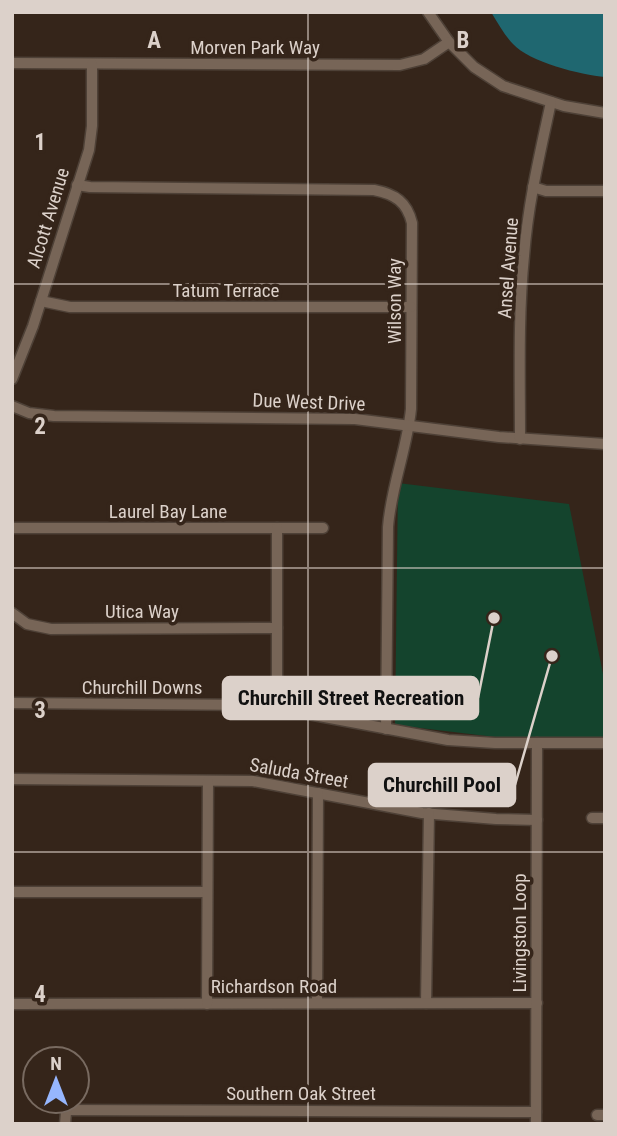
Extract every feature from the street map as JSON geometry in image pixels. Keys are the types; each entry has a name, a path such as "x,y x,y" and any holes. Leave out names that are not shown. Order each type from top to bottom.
{"street":[{"path":"428,12 449,42 474,67 503,86 551,102 605,113"},
{"name":"Morven Park Way","path":"12,63 400,65 424,59 449,42"},
{"name":"Alcott Avenue","path":"12,379 23,356 41,301 91,136 92,64"},
{"name":"Ansel Avenue","path":"520,439 521,283 533,187 551,102"},
{"name":"Wilson Way","path":"77,184 90,187 374,190 389,192 408,209 412,223 409,426 388,527 386,729"},
{"path":"533,187 546,191 605,191"},
{"name":"Tatum Terrace","path":"41,301 70,307 411,307"},
{"name":"Due West Drive","path":"12,407 29,414 54,416 330,418 520,439 605,444"},
{"name":"Laurel Bay Lane","path":"12,528 323,528"},
{"path":"277,528 277,709"},
{"name":"Utica Way","path":"12,613 27,624 51,629 277,628"},
{"name":"Churchill Downs","path":"12,703 245,704 470,742 605,743"},
{"name":"Livingston Loop","path":"536,1118 537,743"},
{"name":"Saluda Street","path":"12,779 253,781 429,813 537,820"},
{"path":"206,1004 208,781"},
{"path":"317,1003 318,793"},
{"path":"426,1003 429,813"},
{"path":"592,818 605,818"},
{"path":"12,892 207,892"},
{"name":"Richardson Road","path":"12,1004 537,1003"},
{"name":"Southern Oak Street","path":"91,1105 432,1111 536,1118"},
{"path":"431,1124 432,1111"}],"green space":[{"path":"398,483 569,504 605,684 605,737 495,737 395,725"}],"water":[{"path":"491,12 605,12 605,77 583,74 543,62 521,51 501,29"}],"place":[{"name":"Churchill Street Recreation","path":"494,618"},
{"name":"Churchill Pool","path":"552,656"}]}
